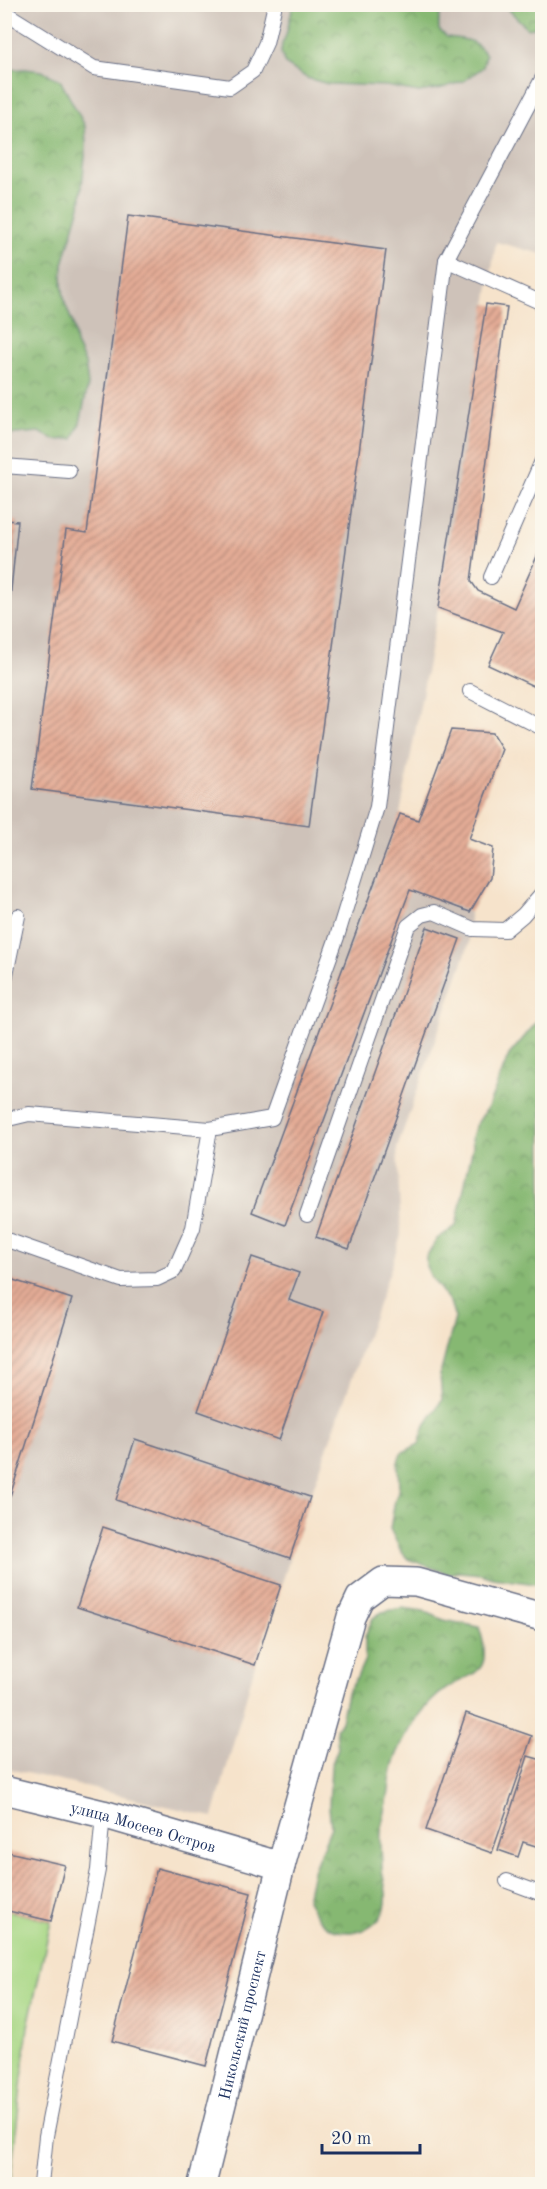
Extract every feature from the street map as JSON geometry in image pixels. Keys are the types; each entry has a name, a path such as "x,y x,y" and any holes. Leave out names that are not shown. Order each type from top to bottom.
{"street":[{"name":"Никольский проспект","path":"202,2184 281,1866 351,1617 360,1598 382,1581 416,1581 543,1617"},
{"name":"улица Мосеев Остров","path":"4,1790 103,1814 281,1866"}],"lane":[{"path":"4,12 94,68 230,87 253,71 266,43 275,4"},
{"path":"4,1120 29,1114 210,1129 272,1118 337,938 377,807 446,260 543,79"},
{"path":"446,260 543,303"},
{"path":"491,577 543,461"},
{"path":"4,466 69,471"},
{"path":"470,691 543,728"},
{"path":"307,1215 408,926 422,915 434,912 473,929 505,930 523,915 543,893"},
{"path":"4,984 18,916"},
{"path":"4,1239 121,1280 157,1279 174,1271 193,1228 210,1129"},
{"path":"41,2184 46,2136 98,1870 103,1814"},
{"path":"507,1881 543,1894"}],"shaded area":[{"path":"5,5 542,5 542,254 496,242 438,608 400,814 376,877 470,912 469,944 397,1148 401,1235 310,1497 255,1665 213,1817 5,1768"}],"green space":[{"path":"293,5 449,5 440,16 439,30 447,37 465,39 474,43 486,55 483,67 464,81 442,88 419,92 386,86 328,84 307,78 285,64 281,53"},
{"path":"504,5 542,5 542,26 528,29"},
{"path":"5,70 42,71 60,80 85,126 86,146 80,206 63,264 62,284 76,344 85,363 88,385 80,423 73,439 55,440 39,432 5,435"},
{"path":"542,1016 542,1585 493,1578 481,1574 460,1572 449,1574 408,1559 401,1551 390,1529 395,1500 399,1492 398,1462 401,1453 419,1444 425,1425 442,1400 440,1375 455,1318 450,1302 431,1277 426,1266 426,1257 437,1239 456,1226 476,1125 488,1107 509,1055"},
{"path":"402,1608 424,1611 444,1620 479,1627 484,1645 484,1657 482,1666 476,1672 448,1688 430,1702 404,1740 392,1769 381,1832 385,1908 376,1923 366,1929 341,1932 323,1924 307,1900 313,1871 331,1827 329,1807 331,1766 338,1748 336,1729 341,1721 347,1693 365,1659 365,1637 373,1618 382,1612"},
{"path":"5,1910 51,1921 28,2026 10,2184 4,2184"}],"building":[{"path":"128,216 386,250 309,826 32,789 66,530 87,533"},
{"path":"486,304 507,307 471,581 478,591 514,608 542,545 542,690 488,665 503,632 438,608"},
{"path":"4,520 18,521 6,639 4,639"},
{"path":"451,730 492,733 502,749 469,839 493,848 490,878 470,912 410,890 285,1225 252,1212 400,814 418,820"},
{"path":"427,927 460,939 349,1249 316,1237"},
{"path":"252,1257 299,1273 289,1300 323,1312 279,1440 198,1411"},
{"path":"4,1277 72,1299 5,1512 4,1512"},
{"path":"135,1439 310,1497 290,1558 116,1500"},
{"path":"103,1527 281,1585 255,1665 77,1607"},
{"path":"466,1713 532,1736 492,1853 426,1830"},
{"path":"528,1756 542,1760 542,1848 523,1842 518,1857 498,1850"},
{"path":"4,1851 65,1865 51,1921 4,1910"},
{"path":"157,1868 251,1893 206,2066 112,2041"}]}
